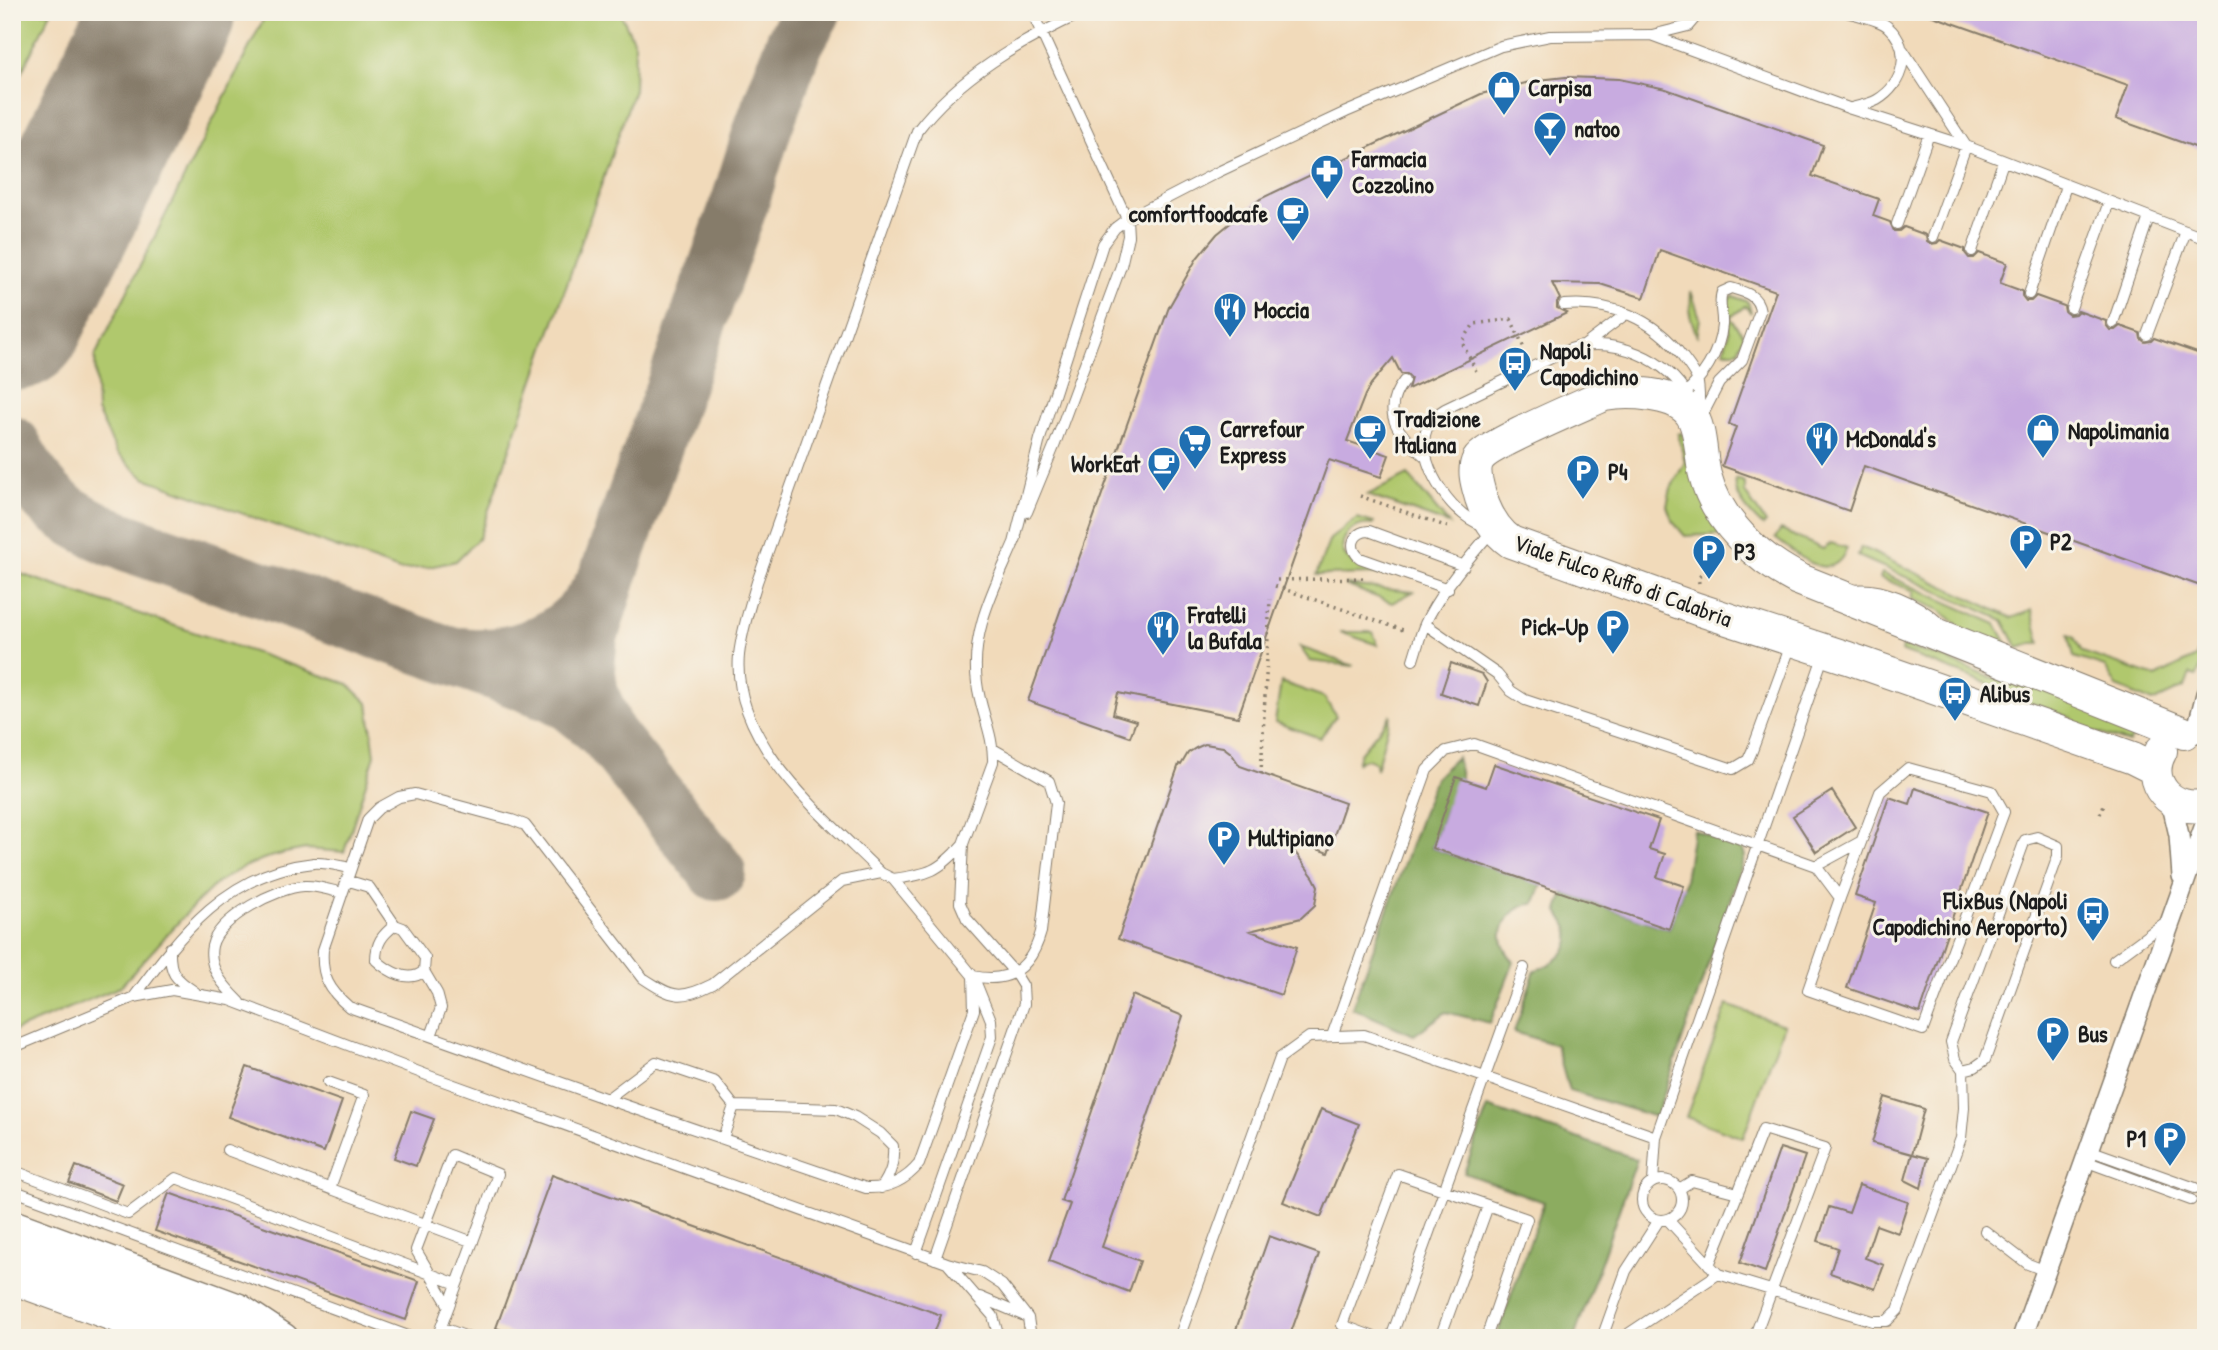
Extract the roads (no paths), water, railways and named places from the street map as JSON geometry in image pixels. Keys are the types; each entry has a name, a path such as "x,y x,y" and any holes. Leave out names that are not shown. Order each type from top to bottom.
{"highway":[{"path":"12,1255 238,1338"}],"main road":[{"name":"Viale Fulco Ruffo di Calabria","path":"1691,406 1621,392 1604,396 1495,447 1478,460 1475,471 1495,528 1502,536 1519,546 2133,758 2155,769"},
{"path":"1691,406 1710,490 1731,526 1779,570 2195,734"},
{"path":"2195,734 2172,738 2163,746 2157,757 2156,782 2171,801 2182,806 2206,805"},
{"path":"12,1224 240,1308 284,1338"},
{"path":"12,1278 176,1338"}],"street":[{"path":"2195,734 2206,694"},
{"path":"2171,801 2179,835 2183,884"},
{"path":"2022,1338 2206,822"}],"lane":[{"path":"935,1259 1024,1004 1023,986 1016,972 967,919 960,903 963,844 988,777 993,749 976,679 978,631 1055,444 1121,266 1128,236 1127,219 1032,12"},
{"path":"916,1254 992,1037 991,1020 973,976 893,879 881,873 800,792 766,750 743,702 739,657 744,625 757,582 917,131 936,106 962,82 1042,32 1084,12"},
{"path":"1014,543 1040,439 1103,244 1115,228 1127,219 1218,172 1323,123 1502,46 1550,36 1651,36 1688,26 1700,12"},
{"path":"1847,12 1887,26 1966,146"},
{"path":"1651,36 1851,109 1966,146 2206,239"},
{"path":"1851,109 1877,100 1895,85 1903,69 1902,47"},
{"path":"1897,225 1929,134"},
{"path":"1933,237 1966,146"},
{"path":"1972,251 2003,162"},
{"path":"2029,294 2066,186"},
{"path":"2071,308 2109,202"},
{"path":"2113,323 2148,217"},
{"path":"2147,335 2186,231"},
{"path":"1731,288 1752,295 1759,304 1760,311 1742,360 1691,406 1720,343 1723,322 1720,296 1722,292 1731,288"},
{"path":"1564,306 1586,304 1647,322 1667,338 1691,406"},
{"path":"1413,660 1425,624 1464,566 1495,528 1465,517 1435,479 1427,458 1425,434 1436,415 1570,349 1584,345 1626,314"},
{"path":"1584,345 1626,349 1644,356 1676,381 1691,406"},
{"path":"1404,381 1395,393 1392,403 1396,424 1411,444 1427,458"},
{"path":"1448,589 1360,558 1353,545 1355,537 1368,531 1464,566"},
{"path":"1425,624 1497,674 1511,691 1525,700 1733,769 1748,760 1793,640"},
{"path":"1825,651 1656,1138 1653,1182 1643,1192 1641,1199 1646,1214 1664,1220 1718,1274 1873,1321 1887,1321 1898,1310 1961,1138 1964,1108 1963,1070 1955,1059 1951,1042 2025,840 2037,837 2050,841 2058,846 2058,856 1985,1060 1975,1068 1963,1070"},
{"path":"1332,1036 1427,770 1446,751 1474,744 1816,866 1840,898"},
{"path":"973,976 990,980 1016,972 1026,964 1037,948 1056,803 1049,780 993,749"},
{"path":"1908,768 1992,791 2004,812 1923,1030 1808,990 1840,898 1880,792 1908,768"},
{"path":"881,873 842,881 713,984 692,995 674,994 643,978 525,825 415,794 399,797 379,808 368,819 323,950 321,967 338,998 349,1007 866,1188 880,1189 903,1180 919,1164 974,1010 973,976"},
{"path":"1816,866 1860,842"},
{"path":"893,879 932,871 945,864 963,844"},
{"path":"134,997 170,947 199,916 234,890 274,870 316,863 351,868"},
{"path":"346,880 369,887 395,925 403,928 425,958 424,971 437,993 441,1008 431,1036"},
{"path":"247,1006 222,984 214,967 211,947 219,933 248,906 274,892 306,886 342,893"},
{"path":"2114,960 2172,917"},
{"path":"395,925 385,932 376,947 376,960 387,969 406,976 419,975 424,971"},
{"path":"170,947 172,972 179,982 197,993"},
{"path":"1391,1338 1524,968"},
{"path":"12,1048 134,997 172,990 197,993 247,1006 432,1077 916,1254 982,1272 1002,1284 1028,1318 1031,1338"},
{"path":"1180,1338 1280,1058 1309,1037 1364,1035 1656,1138"},
{"path":"607,1099 656,1062 715,1082 734,1106 836,1109 856,1117 880,1133 893,1146 894,1160 890,1175 880,1189"},
{"path":"328,1082 364,1095 330,1188"},
{"path":"723,1138 734,1106"},
{"path":"1709,1265 1763,1129 1825,1148 1754,1338"},
{"path":"227,1150 473,1241"},
{"path":"449,1306 416,1250 452,1155 498,1174 439,1333 470,1338"},
{"path":"2087,1156 2195,1188"},
{"path":"2087,1156 2191,1200"},
{"path":"12,1170 128,1214 176,1178 457,1284"},
{"path":"1377,1338 1342,1325 1398,1174 1527,1219 1486,1338"},
{"path":"1602,1338 1626,1270 1664,1220 1675,1216 1681,1207 1679,1189 1668,1181 1653,1182"},
{"path":"1679,1189 1692,1181 1738,1193"},
{"path":"12,1190 408,1336"},
{"path":"1440,1338 1488,1206"},
{"path":"1985,1231 2028,1264 2046,1271"},
{"path":"947,1263 993,1316 999,1338"},
{"path":"1622,1338 1718,1274"},
{"path":"979,1297 1028,1318"}],"place":[{"name":"Carpisa","path":"1504,117"},
{"name":"natoo","path":"1550,158"},
{"name":"Farmacia Cozzolino","path":"1327,201"},
{"name":"comfortfoodcafe","path":"1293,243"},
{"name":"Moccia","path":"1230,339"},
{"name":"Napoli Capodichino","path":"1515,393"},
{"name":"Napolimania","path":"2043,460"},
{"name":"Tradizione Italiana","path":"1370,461"},
{"name":"McDonald's","path":"1822,468"},
{"name":"Carrefour Express","path":"1195,471"},
{"name":"WorkEat","path":"1164,493"},
{"name":"P4","path":"1583,501"},
{"name":"P2","path":"2026,571"},
{"name":"P3","path":"1709,581"},
{"name":"Pick-Up","path":"1613,656"},
{"name":"Fratelli la Bufala","path":"1163,657"},
{"name":"Alibus","path":"1955,723"},
{"name":"Multipiano","path":"1224,867"},
{"name":"FlixBus (Napoli Capodichino Aeroporto)","path":"2093,943"},
{"name":"Bus","path":"2053,1063"},
{"name":"P1","path":"2170,1168"}]}
